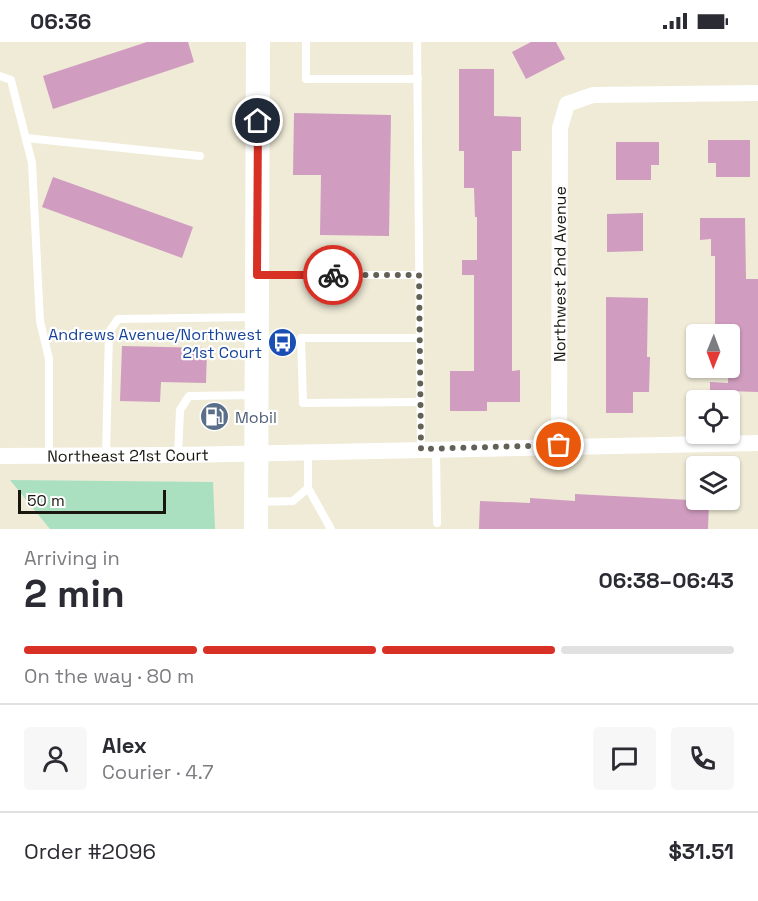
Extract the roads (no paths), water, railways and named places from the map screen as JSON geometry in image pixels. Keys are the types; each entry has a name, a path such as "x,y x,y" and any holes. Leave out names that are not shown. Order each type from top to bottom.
{"main road":[{"path":"256,529 258,42"}],"street":[{"name":"Northwest 2nd Avenue","path":"559,445 560,128 567,104 593,95 758,93"},
{"name":"Northeast 21st Court","path":"0,456 178,455 559,445 758,443"}],"lane":[{"path":"306,42 306,79 418,79"},
{"path":"417,42 420,402 437,523"},
{"path":"0,76 11,80 32,163 40,321 49,359 49,456"},
{"path":"26,138 200,156"},
{"path":"257,275 419,275"},
{"path":"106,455 109,332 118,319 257,317"},
{"path":"420,338 301,338 303,404 420,402"},
{"path":"178,455 180,410 189,396 257,395"},
{"path":"308,452 308,488 331,529"},
{"path":"256,502 293,501 308,488"}],"place":[{"name":"Andrews Avenue/Northwest 21st Court","path":"283,343"},
{"name":"Mobil","path":"214,417"}]}
